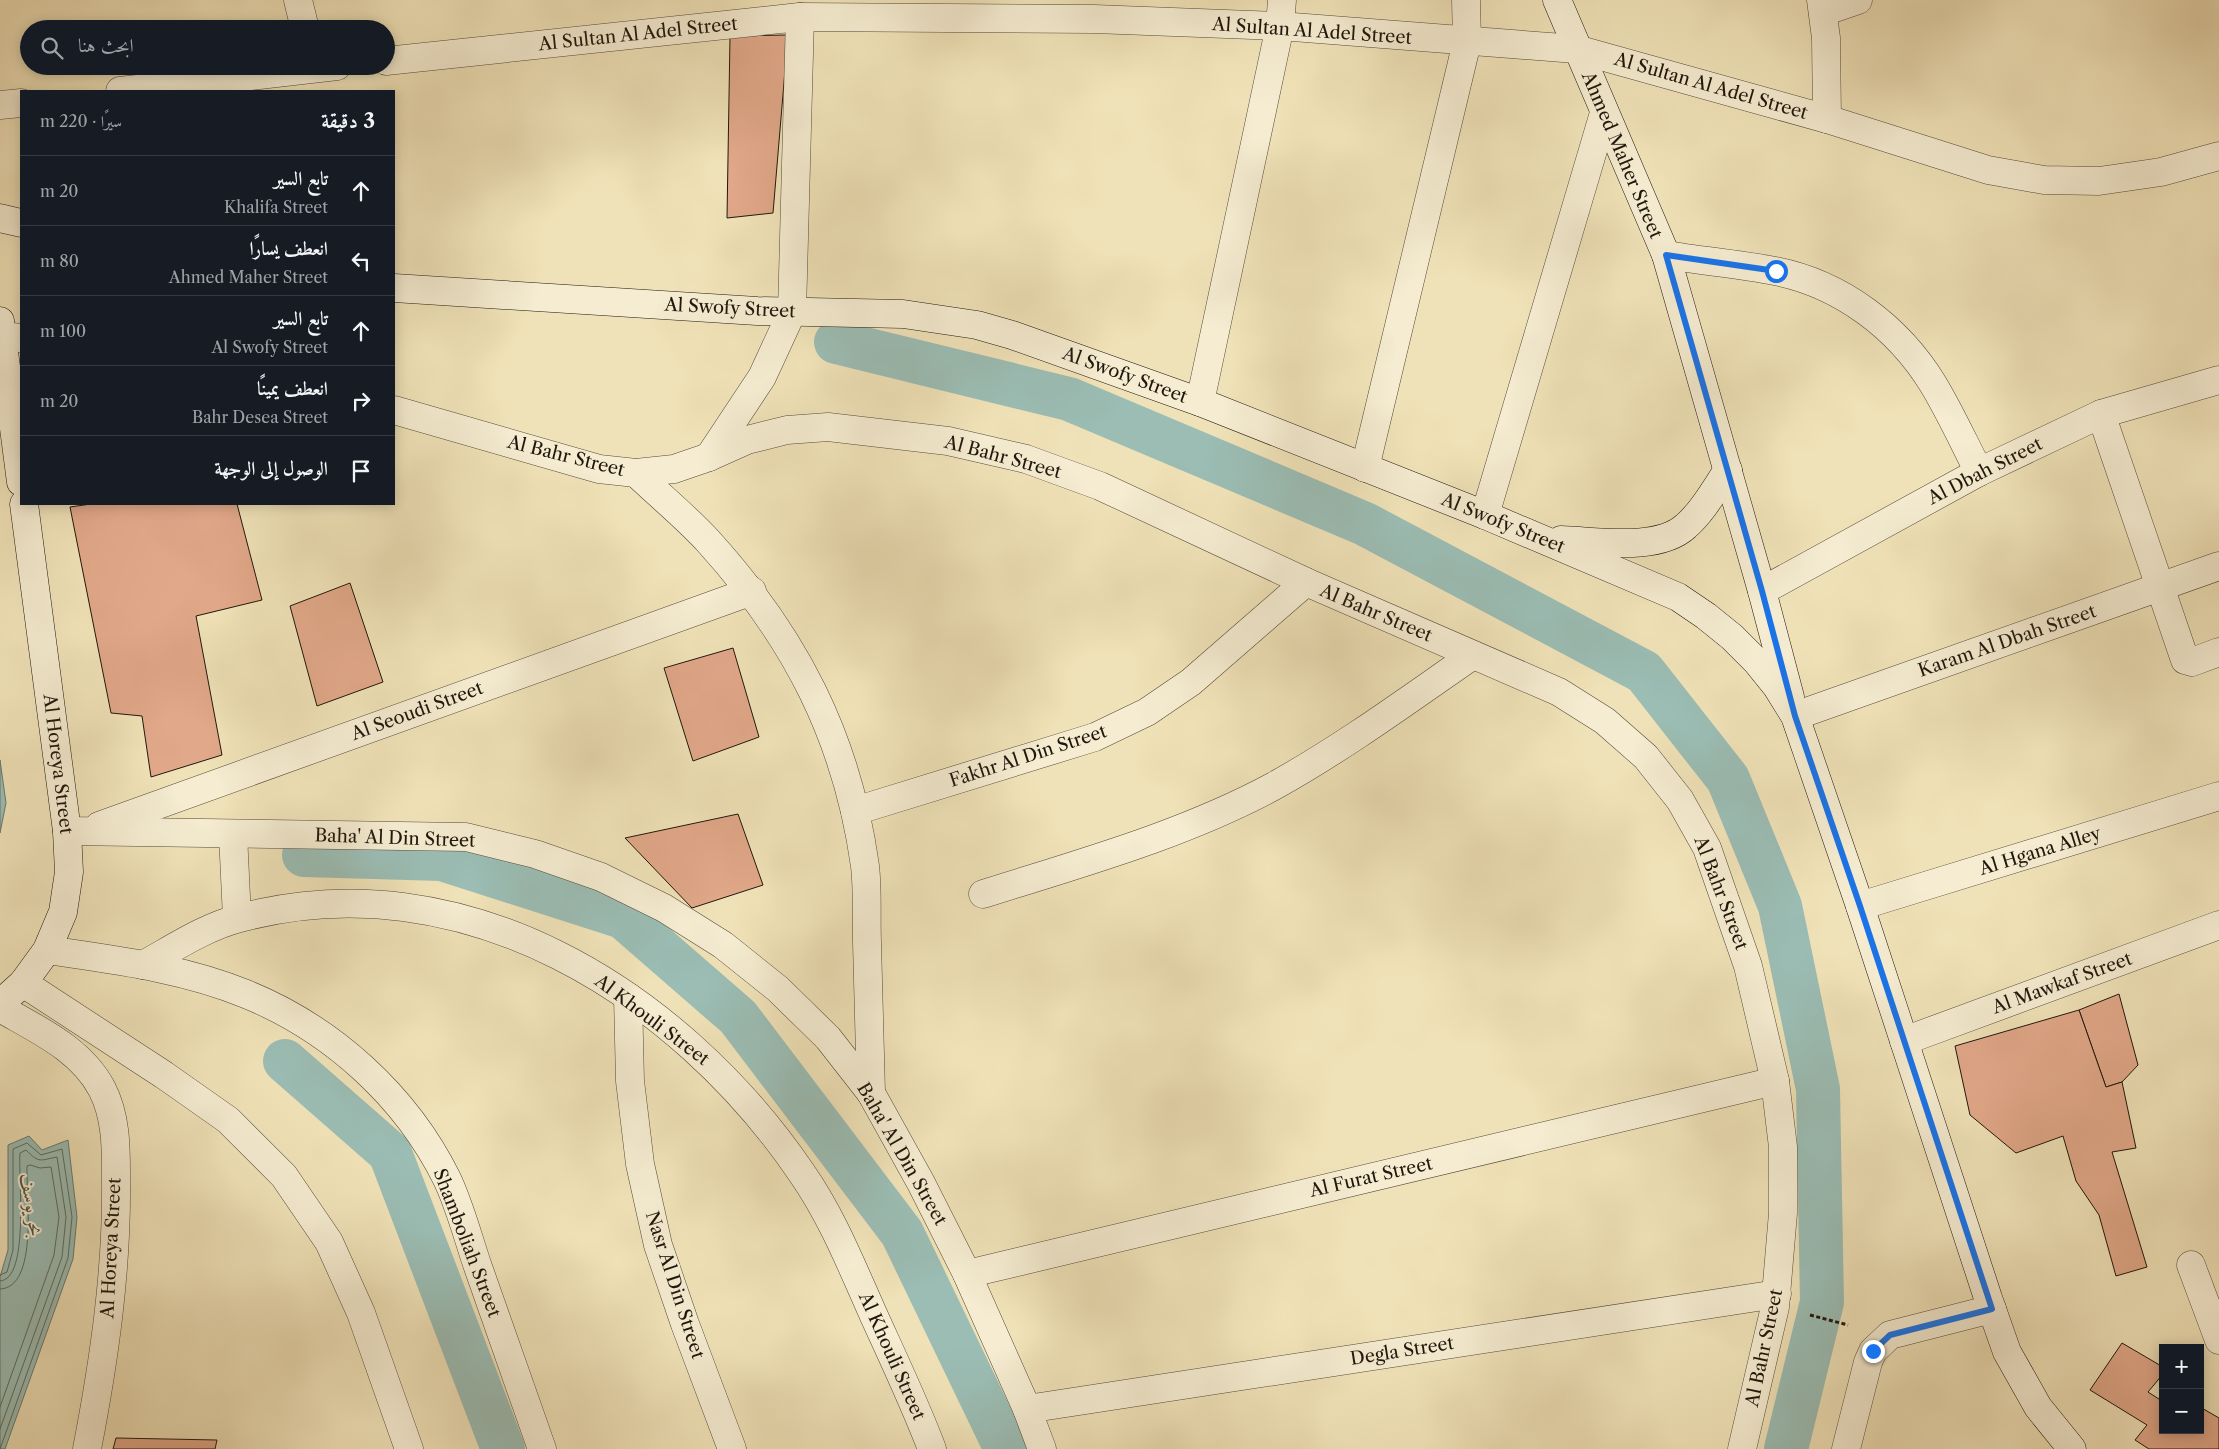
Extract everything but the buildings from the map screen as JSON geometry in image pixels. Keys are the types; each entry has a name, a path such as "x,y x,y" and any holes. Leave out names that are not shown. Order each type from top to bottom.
{"street":[{"path":"298,0 302,20"},
{"path":"1365,468 1467,42 1466,0"},
{"name":"Ahmed Maher Street","path":"1557,0 1576,49 1666,255 1762,591 1795,716"},
{"path":"1827,119 1822,6 1858,0"},
{"name":"Al Sultan Al Adel Street","path":"395,60 800,16 923,9 1094,19 1281,13 1467,42 1576,49 1827,119 1988,170 2044,180 2099,181 2161,172 2219,156"},
{"path":"1200,402 1281,13"},
{"path":"709,457 762,377 792,312 800,16"},
{"path":"128,90 254,75"},
{"path":"0,105 20,103"},
{"path":"1485,515 1604,114"},
{"path":"0,218 20,223"},
{"path":"1666,255 1776,271 1819,284 1859,305 1888,328 1913,355 1933,385 1979,472"},
{"name":"Al Swofy Street","path":"395,288 792,312 903,314 977,325 1012,335 1200,402 1485,515 1678,597 1706,616 1732,637 1756,661 1777,687 1795,716 1860,906 2007,1352 2038,1407 2072,1449"},
{"path":"8,332 20,470"},
{"name":"Al Dbah Street","path":"1762,591 1979,472 2101,414 2219,380"},
{"name":"Al Bahr Street","path":"395,410 600,469 636,473 674,469 709,457 747,440 787,430 828,427 948,441 1026,459 1100,486 1306,582 1559,692 1605,721 1646,757 1680,800 1706,848 1748,966 1775,1081 1783,1146 1784,1213 1775,1307 1742,1449"},
{"path":"2101,414 2184,657 2187,662 2192,662 2219,652"},
{"path":"1545,539 1639,543 1664,538 1685,527 1702,508 1728,470"},
{"path":"636,473 706,539 752,591 786,642 816,695 839,752 855,811 865,868 871,1093"},
{"name":"Al Horeya Street","path":"0,1004 23,983 47,950 63,912 75,831 24,505"},
{"name":"Karam Al Dbah Street","path":"1795,716 2219,566"},
{"name":"Fakhr Al Din Street","path":"855,811 1095,737 1147,712 1191,682 1306,582"},
{"name":"Al Seoudi Street","path":"75,831 752,591"},
{"path":"983,894 1122,850 1198,821 1273,786 1343,744 1474,655"},
{"name":"Al Hgana Alley","path":"1860,906 2219,796"},
{"name":"Baha' Al Din Street","path":"75,831 466,838 535,854 601,877 664,908 723,945 778,988 828,1038 871,1093 921,1183 967,1274 1027,1409 1042,1449"},
{"path":"233,834 237,918"},
{"name":"Al Khouli Street","path":"143,965 205,930 237,918 285,907 344,902 419,908 491,926 545,947 628,998 710,1062 759,1115 802,1173 838,1236 932,1449"},
{"name":"Al Mawkaf Street","path":"1904,1041 2219,925"},
{"name":"Shamboliah Street","path":"47,950 143,965 193,977 246,994 296,1018 342,1050 390,1095 419,1132 447,1180 542,1449"},
{"path":"23,983 164,1075 228,1120 284,1176 333,1250 361,1313 409,1449"},
{"name":"Nasr Al Din Street","path":"628,998 630,1081 640,1164 658,1245 685,1324 732,1449"},
{"name":"Al Horeya Street","path":"0,1008 55,1039 82,1061 102,1089 113,1122 117,1227 104,1363 87,1449"},
{"name":"Al Furat Street","path":"967,1274 1775,1081"},
{"path":"2191,1265 2219,1340"},
{"name":"Degla Street","path":"1027,1409 1776,1294"},
{"path":"1846,1449 1868,1362 1873,1351 1881,1342 1890,1335 1992,1309"}],"path":[{"path":"1806,1314 1854,1326"}],"water":[{"path":"0,760 6,803 0,833"},
{"name":"بحر يوسف","path":"29,1136 42,1150 68,1140 77,1217 73,1259 5,1449 0,1449 0,1277 8,1250 8,1145"}],"waterway":[{"path":"836,342 1069,399 1365,524 1644,672 1728,779 1780,906 1818,1089 1822,1302 1786,1449"},
{"path":"304,855 442,859 623,917 738,1017 902,1233 1006,1449"},
{"path":"285,1061 390,1153 503,1449"}],"route":[{"path":"1776,271 1666,255 1762,591 1795,716 1860,906 1992,1309 1890,1335 1873,1351"}]}
